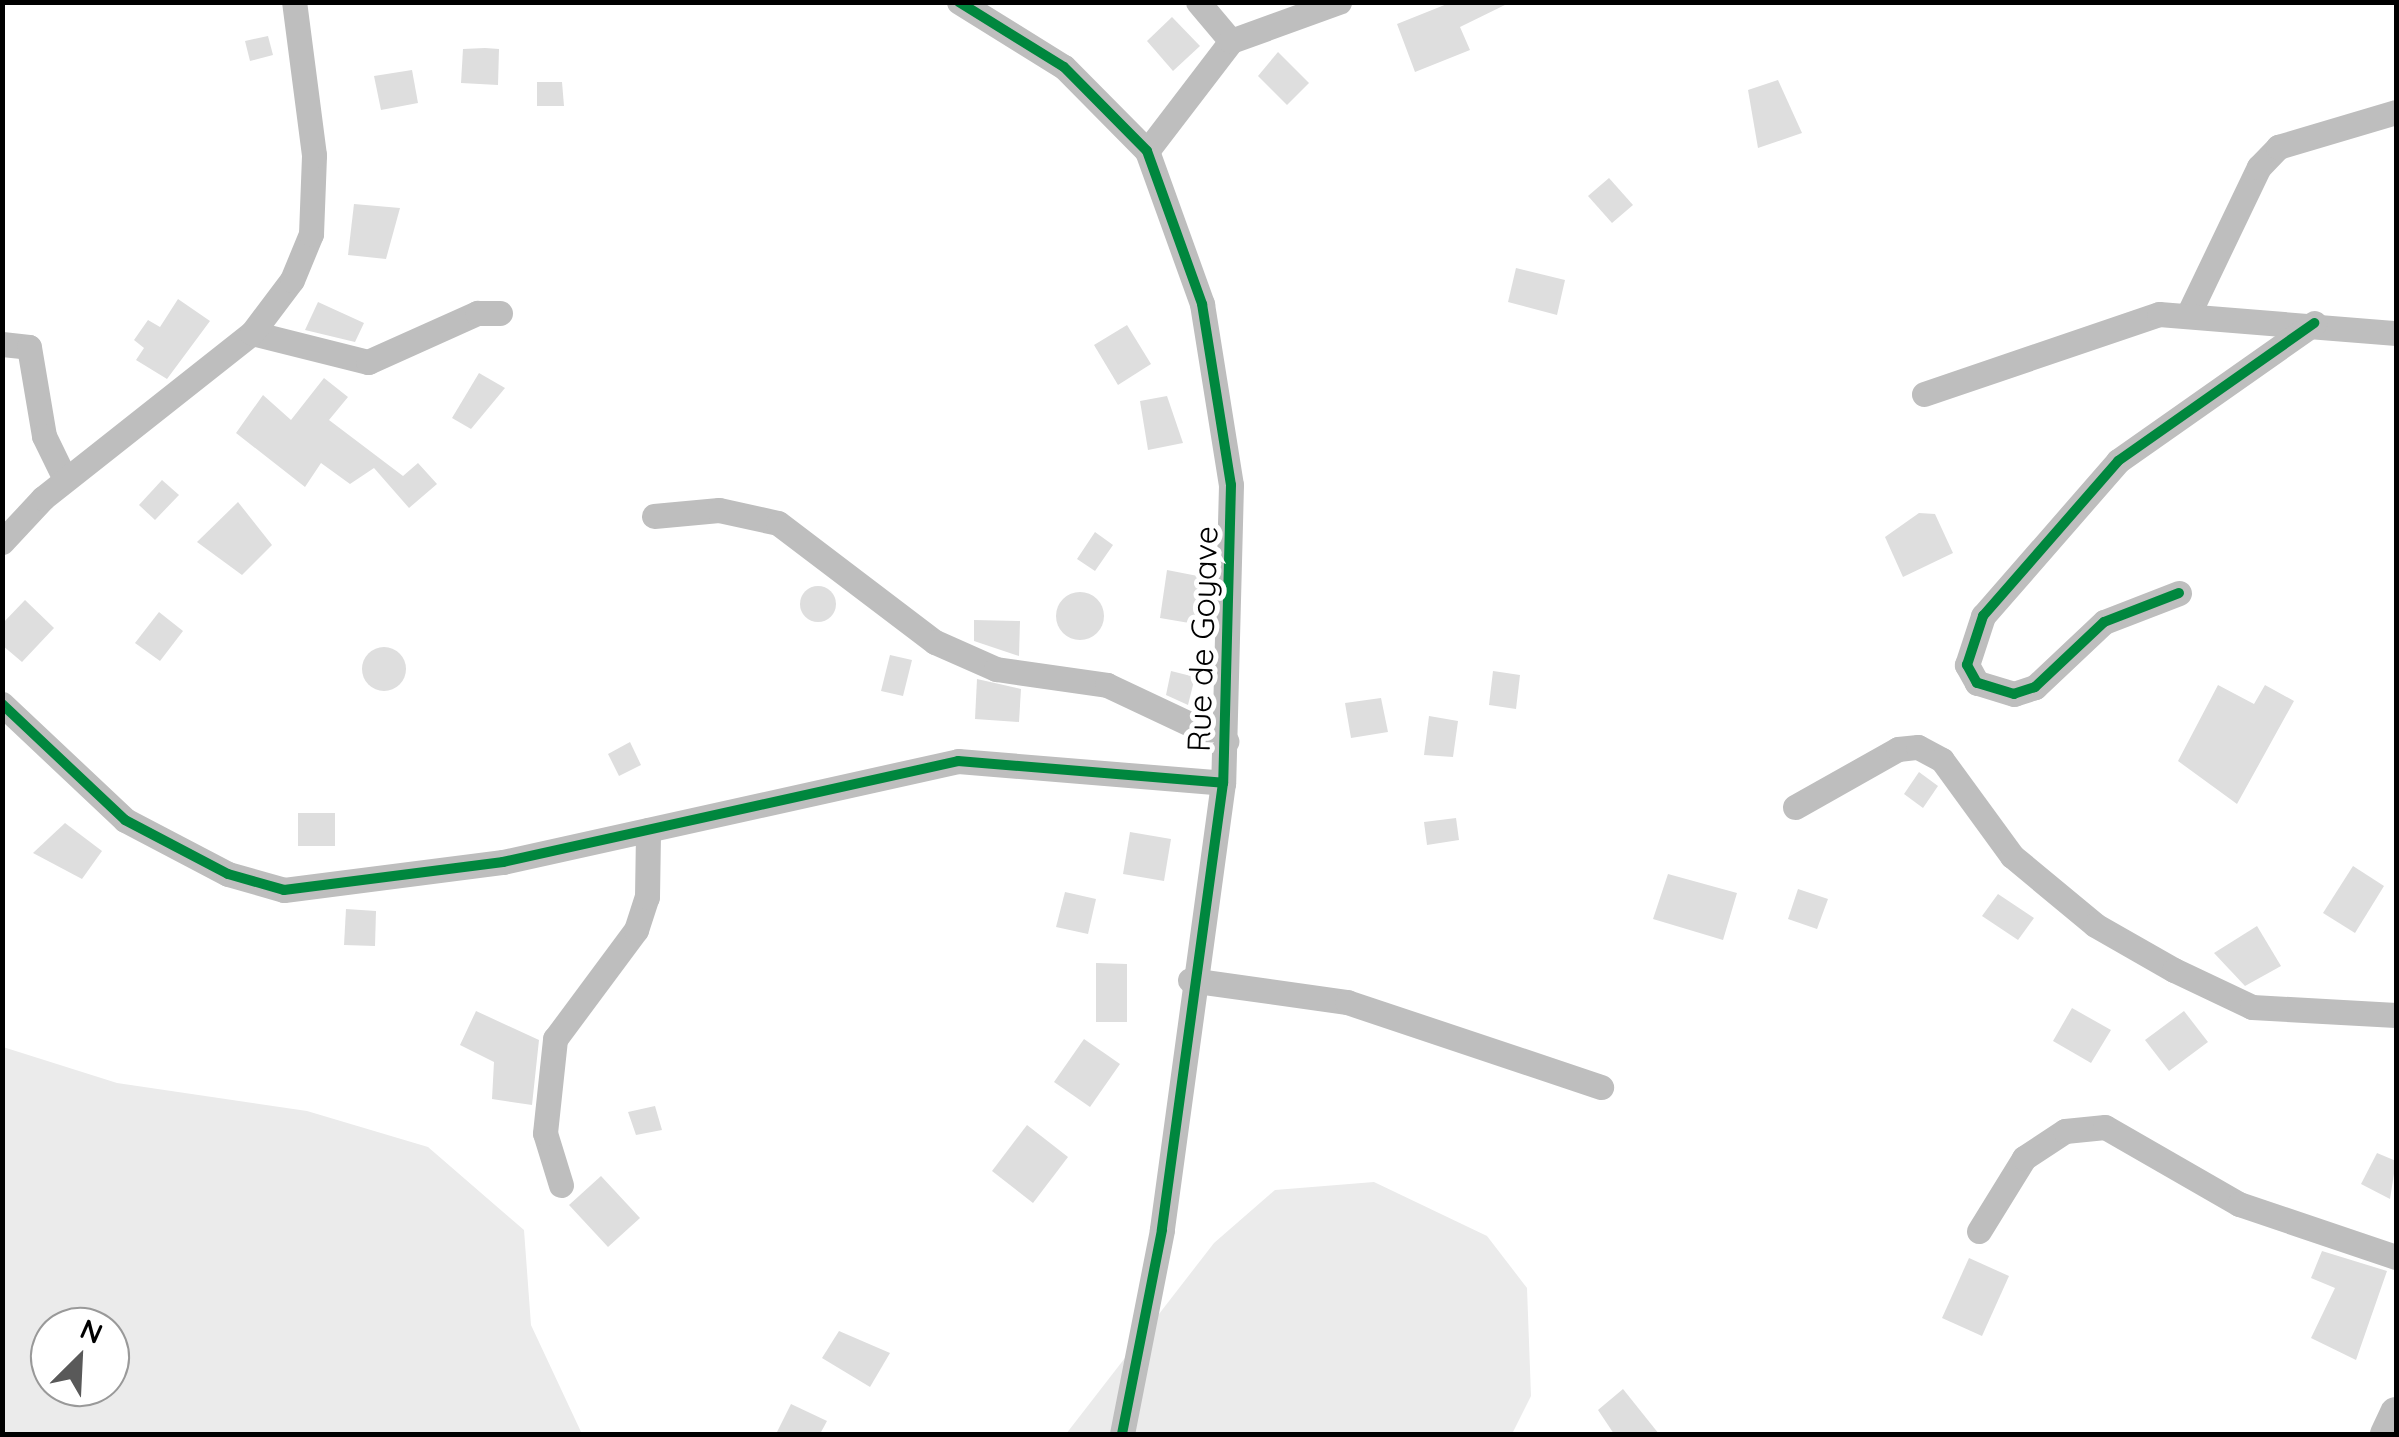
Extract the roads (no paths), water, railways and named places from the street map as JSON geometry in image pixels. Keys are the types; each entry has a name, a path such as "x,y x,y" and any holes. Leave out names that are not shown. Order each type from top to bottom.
{"main road":[{"path":"2386,1434 2396,1413"}],"street":[{"path":"2,542 65,479 252,333 311,234 314,156 294,2"},
{"name":"Rue de Goyave","path":"959,2 1064,67 1147,151 1202,304 1231,486 1223,783 1190,980 1162,1230 1122,1434"},
{"path":"1198,2 1231,41"},
{"path":"1147,151 1231,41 1339,2"},
{"path":"2188,316 2259,167 2278,146 2396,112"},
{"path":"252,333 368,362 477,313 500,313"},
{"path":"1924,394 2125,320 2188,316 2314,323 2396,333"},
{"path":"2179,593 2104,622 2034,687 2014,694 1977,683 1967,665 1983,616 2118,461 2314,323"},
{"path":"2,344 28,347 44,436 65,479"},
{"path":"654,516 719,510 778,523 935,642 996,669 1107,684 1226,741"},
{"path":"2,704 125,820 258,886 445,871 958,761 1223,783"},
{"path":"1795,807 1898,748 1918,746 1942,760 2012,856 2126,943 2252,1006 2396,1015"},
{"path":"561,1185 544,1132 555,1039 636,930 647,897 648,830"},
{"path":"1190,980 1348,1002 1600,1087"},
{"path":"1979,1230 2024,1158 2065,1131 2105,1127 2282,1224 2396,1257"}]}
